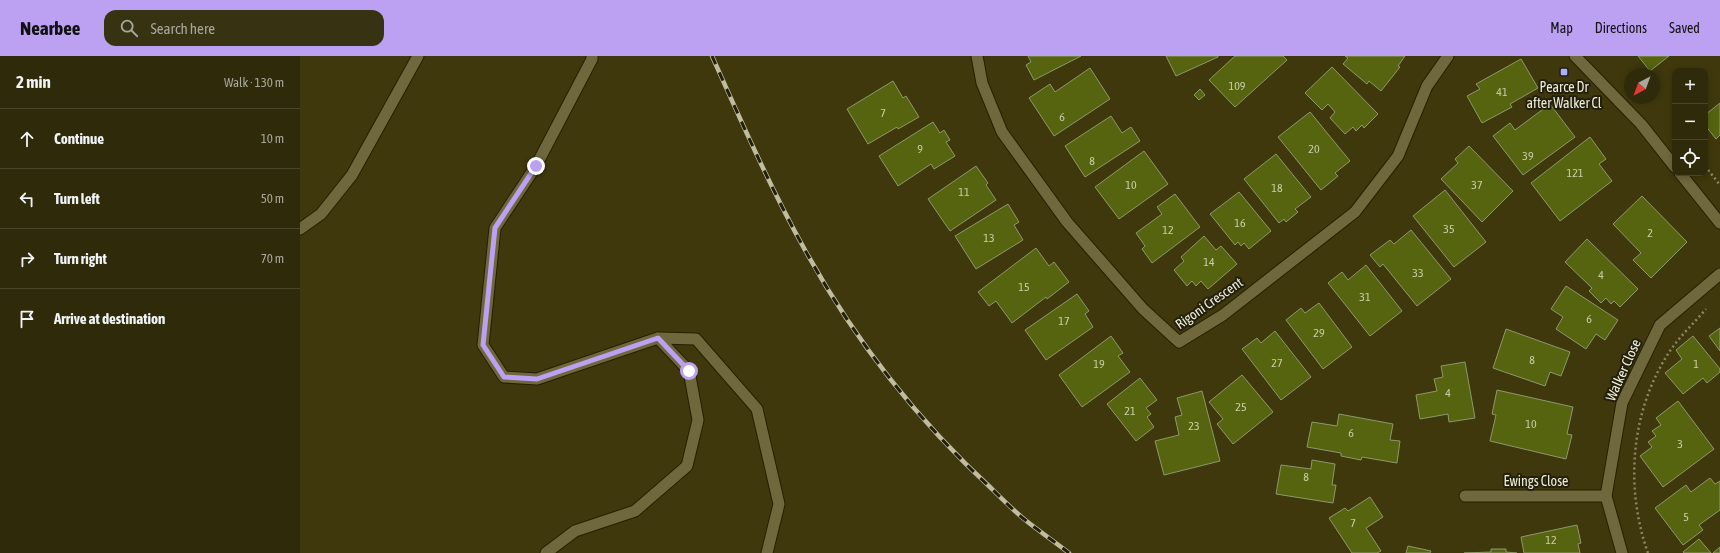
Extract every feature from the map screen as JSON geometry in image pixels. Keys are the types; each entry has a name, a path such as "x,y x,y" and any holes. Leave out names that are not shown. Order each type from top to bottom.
{"street":[{"path":"300,229 321,214 352,175 418,56"},
{"path":"592,56 592,59 536,166 495,228 483,345 504,377 537,379 658,338 696,339 757,409 779,504 767,553"},
{"name":"Rigoni Crescent","path":"977,56 982,83 1002,132 1067,222 1143,309 1179,342 1223,315 1355,212 1398,156 1427,86 1448,56"},
{"path":"1575,56 1641,124 1672,163"},
{"path":"1682,176 1720,223"},
{"name":"Walker Close","path":"1622,553 1606,496 1622,403 1660,326 1720,274"},
{"path":"546,553 575,531 635,511 687,466 698,420 689,371 658,338"},
{"name":"Ewings Close","path":"1465,496 1606,496"}],"path":[{"path":"1708,170 1720,184"},
{"path":"1648,553 1641,534 1634,490 1635,448 1643,408 1657,374 1672,349 1709,306"}],"building":[{"path":"1028,56 1081,56 1034,80 1026,65 1031,62"},
{"path":"1166,56 1218,56 1218,57 1176,76"},
{"path":"1235,56 1283,56 1287,60 1235,107 1209,80"},
{"path":"1345,56 1405,56 1398,66 1400,67 1381,91 1369,81 1367,84 1343,64 1348,58"},
{"path":"1638,56 1669,56 1654,68 1648,68"},
{"path":"1521,59 1538,88 1510,104 1512,107 1482,123 1467,96 1480,89 1476,84"},
{"path":"1332,67 1378,114 1364,128 1362,125 1356,131 1353,127 1345,134 1330,118 1335,112 1328,104 1322,110 1305,93"},
{"path":"1090,68 1110,99 1054,136 1029,98 1050,84 1055,92"},
{"path":"893,81 903,98 906,96 919,117 898,129 897,127 868,144 847,109"},
{"path":"1200,89 1205,95 1199,100 1194,95"},
{"path":"1720,103 1720,135 1716,139 1708,129 1708,113"},
{"path":"1550,104 1575,137 1523,175 1493,136 1510,123 1515,130"},
{"path":"1310,112 1350,161 1335,173 1338,176 1321,190 1278,137"},
{"path":"1111,116 1122,133 1131,127 1140,141 1085,177 1065,146"},
{"path":"933,122 940,133 944,130 950,140 946,142 955,156 934,169 931,164 898,186 879,156"},
{"path":"1590,137 1606,159 1599,164 1612,181 1560,221 1531,183"},
{"path":"1469,146 1513,191 1482,222 1441,179 1458,163 1455,159"},
{"path":"1144,151 1168,184 1119,219 1095,187"},
{"path":"1276,154 1311,197 1295,209 1298,212 1286,222 1284,219 1279,223 1244,179"},
{"path":"976,166 988,183 986,185 996,200 950,231 928,199"},
{"path":"1445,190 1486,242 1454,267 1413,216"},
{"path":"1239,192 1271,231 1249,249 1244,243 1241,246 1238,242 1235,245 1210,214"},
{"path":"1175,194 1200,227 1152,263 1142,249 1145,246 1136,233 1162,214 1157,207"},
{"path":"1642,196 1687,242 1651,278 1633,260 1641,253 1613,224"},
{"path":"1008,204 1019,222 1014,225 1023,240 976,269 955,236"},
{"path":"1411,230 1451,279 1417,306 1383,264 1380,267 1370,255 1390,240 1394,244"},
{"path":"1204,236 1216,250 1221,246 1237,264 1208,289 1201,281 1196,286 1192,281 1187,286 1174,270 1184,261 1181,257"},
{"path":"1587,239 1638,289 1620,307 1614,301 1611,304 1606,298 1601,303 1589,291 1592,288 1565,262"},
{"path":"1036,248 1049,266 1054,262 1069,282 1047,299 1046,297 1012,323 996,301 989,306 978,292"},
{"path":"1366,265 1402,311 1370,336 1328,283 1342,272 1348,280"},
{"path":"1566,286 1618,320 1605,340 1596,334 1586,349 1556,329 1563,317 1551,309"},
{"path":"1077,294 1089,311 1085,314 1093,327 1046,360 1025,330"},
{"path":"1319,303 1352,347 1323,369 1286,320 1301,308 1305,313"},
{"path":"1720,328 1720,351 1709,336"},
{"path":"1506,329 1570,352 1561,376 1550,372 1545,386 1493,368"},
{"path":"1275,331 1311,377 1281,400 1242,349 1257,338 1261,343"},
{"path":"1111,336 1123,353 1118,356 1130,372 1082,407 1059,375"},
{"path":"1693,336 1720,369 1720,372 1707,383 1703,378 1683,394 1665,373 1682,359 1676,350"},
{"path":"1465,362 1475,418 1449,422 1448,414 1420,419 1416,395 1437,391 1434,379 1443,377 1441,366"},
{"path":"1242,375 1273,412 1233,444 1217,424 1223,419 1209,402"},
{"path":"1140,378 1157,400 1146,408 1151,414 1147,417 1154,427 1136,441 1107,404"},
{"path":"1497,390 1573,407 1567,434 1572,435 1566,459 1490,441 1496,415 1492,414"},
{"path":"1202,391 1220,461 1164,475 1155,441 1179,435 1175,417 1182,415 1177,398"},
{"path":"1678,401 1714,449 1663,487 1640,456 1652,447 1648,442 1656,436 1652,431 1661,425 1656,418"},
{"path":"1339,414 1393,424 1390,440 1400,441 1397,463 1362,457 1361,460 1341,456 1341,453 1307,447 1312,422 1337,426"},
{"path":"1312,460 1335,464 1332,485 1336,485 1333,503 1276,494 1281,465 1311,469"},
{"path":"1710,478 1715,484 1720,481 1720,510 1699,525 1703,530 1683,545 1655,508 1686,485 1691,492"},
{"path":"1370,497 1383,517 1366,528 1381,551 1377,553 1352,553 1329,518 1345,508 1348,511"},
{"path":"1577,525 1581,543 1578,544 1580,553 1524,553 1521,537"},
{"path":"1699,539 1711,553 1683,552"},
{"path":"1408,546 1431,551 1430,553 1406,553"},
{"path":"1720,547 1720,553 1713,553"},
{"path":"1491,549 1506,549 1506,552 1517,553 1464,553 1491,552"}],"railway":[{"path":"712,56 756,154 792,226 824,283 866,347 913,407 964,463 1019,515 1069,553"}],"place":[{"name":"Pearce Dr after Walker Cl","path":"1564,72"}],"route":[{"path":"536,166 495,228 483,345 504,377 537,379 658,338 689,371"}]}
